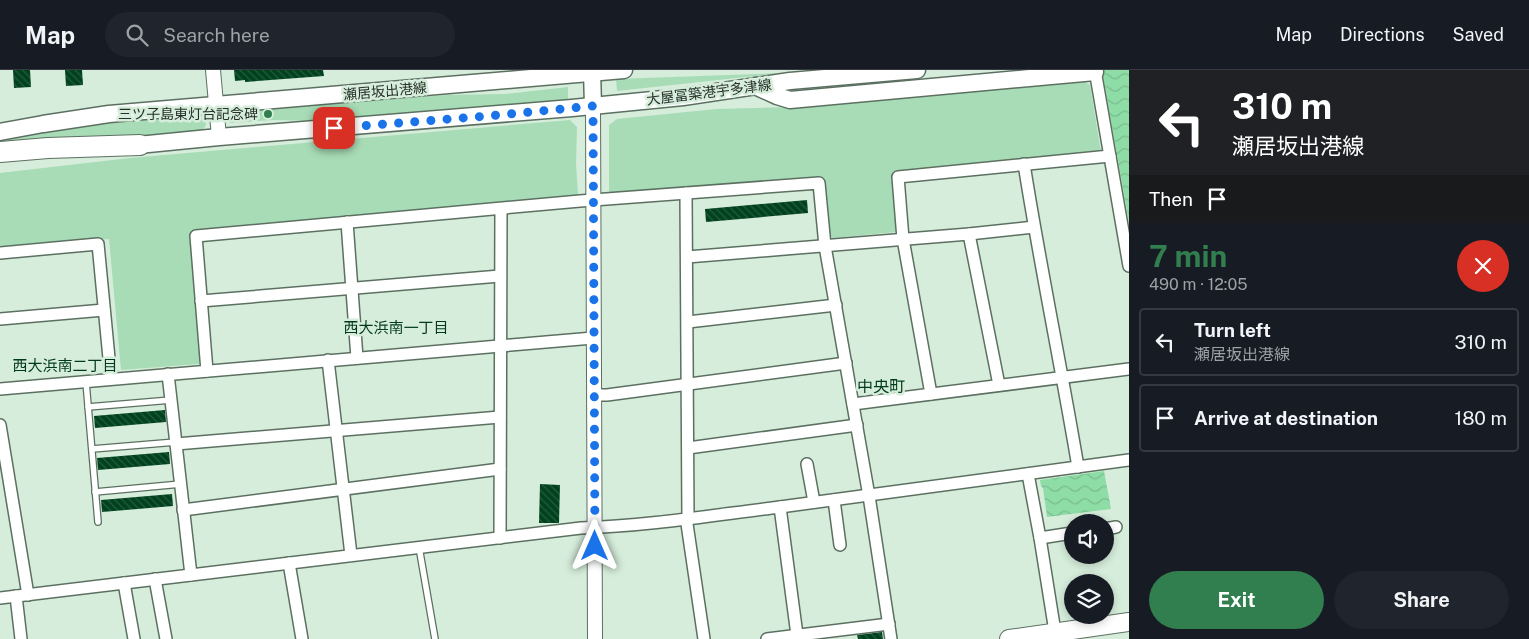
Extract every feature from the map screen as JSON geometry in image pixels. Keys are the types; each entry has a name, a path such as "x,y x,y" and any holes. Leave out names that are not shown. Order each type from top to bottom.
{"highway":[{"path":"0,152 48,148 140,145"}],"main road":[{"path":"0,161 219,137 593,106 592,71 624,70"},
{"name":"大屋冨築港宇多津線","path":"593,106 790,81 917,70"},
{"name":"瀬居坂出港線","path":"0,132 101,115 592,71"},
{"path":"755,86 790,100 1095,71"},
{"path":"0,147 48,143 140,145"},
{"path":"1009,639 1056,635 1129,622"}],"street":[{"path":"213,70 219,137"},
{"path":"1095,71 1129,266"},
{"path":"593,106 595,639"},
{"path":"931,394 903,239 898,177 1110,156"},
{"path":"1024,164 1078,467"},
{"path":"207,371 196,236 593,200 820,183 825,246 857,424 891,639"},
{"path":"686,193 688,322 687,524 700,639"},
{"path":"500,538 501,209"},
{"path":"347,222 357,358"},
{"path":"687,257 1034,227"},
{"path":"969,234 999,385"},
{"path":"0,253 98,244 111,379"},
{"path":"201,301 500,276"},
{"path":"688,322 836,305"},
{"path":"0,318 104,310"},
{"path":"0,389 593,338"},
{"path":"328,360 351,555"},
{"path":"594,395 688,386 846,363"},
{"path":"853,404 1129,369"},
{"path":"168,374 191,575"},
{"path":"176,443 500,416"},
{"path":"688,448 857,424"},
{"path":"0,425 6,495 22,595 21,639"},
{"path":"0,598 581,528 688,519 1129,460"},
{"path":"807,464 814,502"},
{"path":"184,510 500,469"},
{"path":"1028,474 1056,635"},
{"path":"834,500 840,545"},
{"path":"780,507 797,635"},
{"path":"1040,538 1064,534"},
{"path":"289,563 302,639"},
{"path":"155,579 166,639"},
{"path":"124,583 134,639"},
{"path":"767,639 889,624"}],"lane":[{"path":"86,382 98,522"},
{"path":"88,407 171,400"},
{"path":"92,449 176,443"},
{"path":"95,492 180,484"},
{"path":"419,547 435,639"}],"shaded area":[{"path":"782,73 617,91 616,79"},
{"path":"1085,82 1090,85 1101,152 893,171 898,229 896,232 833,238 829,235 823,178 612,195 609,192 609,125 617,119 716,109 793,107"},
{"path":"568,87 568,100 316,121 273,120 231,123 226,117 230,112 446,95 505,94"},
{"path":"200,115 207,118 203,130 96,140 0,142 0,140 99,124"},
{"path":"570,120 577,127 576,163 578,195 575,198 191,231 201,360 199,364 121,370 109,239 0,247 0,173 130,158"}],"water":[{"path":"1102,70 1129,70 1129,223"},
{"path":"1104,471 1111,509 1047,517 1040,480"}],"building":[{"path":"13,70 30,70 31,87 14,88"},
{"path":"65,70 82,70 83,85 66,86"},
{"path":"234,70 323,70 324,76 245,82 245,80 235,81"},
{"path":"807,200 808,213 706,222 705,209"},
{"path":"165,410 166,422 95,428 94,416"},
{"path":"169,452 170,464 98,470 97,458"},
{"path":"540,484 560,485 559,523 539,523"},
{"path":"172,494 173,506 102,512 101,500"},
{"path":"882,632 883,639 858,639 857,635"}],"place":[{"name":"三ツ子島東灯台記念碑","path":"268,114"}],"district":[{"name":"西大浜南一丁目","path":"396,328"},
{"name":"西大浜南二丁目","path":"65,366"},
{"name":"中央町","path":"881,386"}],"route":[{"path":"334,128 593,106 595,546"}]}
